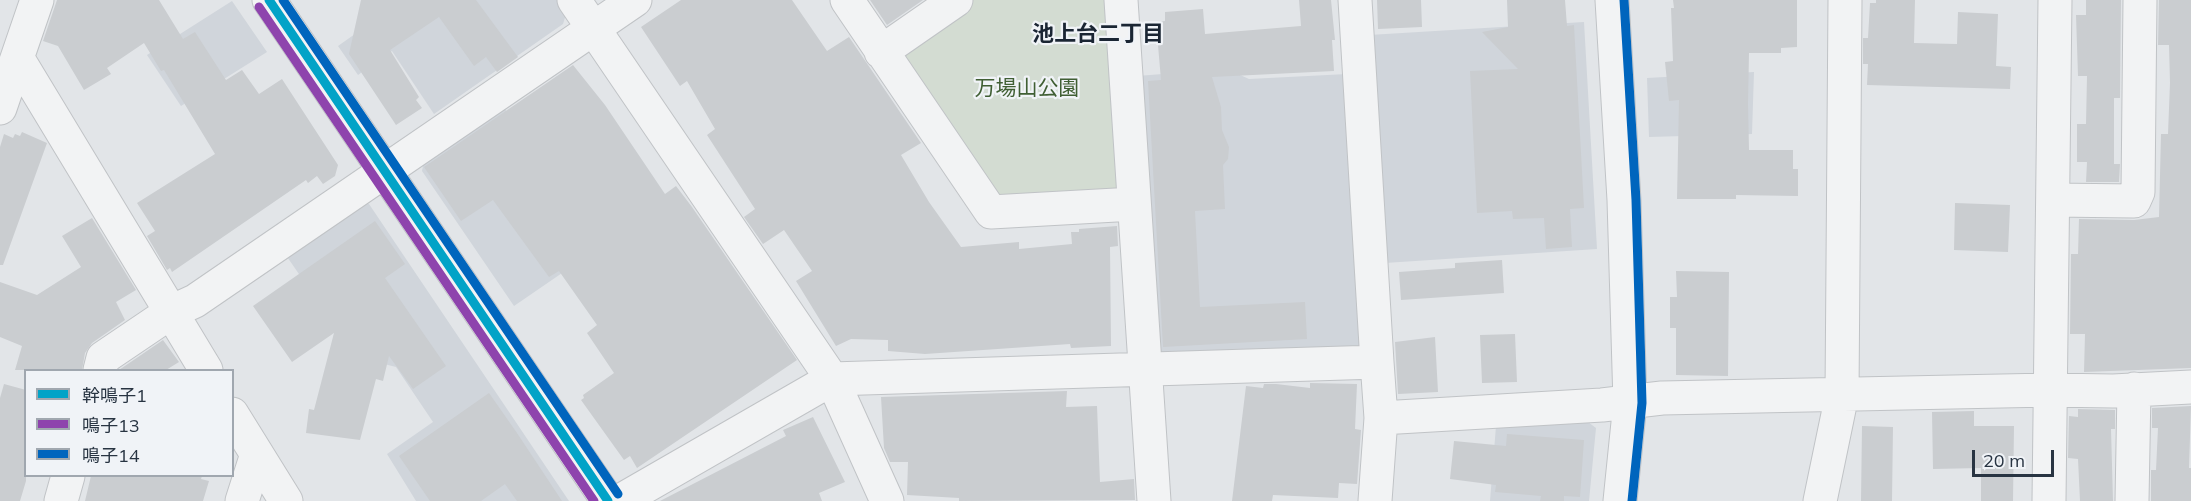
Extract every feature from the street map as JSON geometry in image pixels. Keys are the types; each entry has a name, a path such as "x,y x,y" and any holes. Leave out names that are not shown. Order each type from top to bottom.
{"street":[{"path":"0,108 37,0"},
{"path":"269,0 608,501"},
{"path":"574,0 832,379 887,501"},
{"path":"100,369 103,358 171,312 195,301 635,0"},
{"path":"847,0 991,212 1134,204"},
{"path":"881,52 956,0"},
{"path":"1121,0 1154,501"},
{"path":"1355,0 1381,418 1375,501"},
{"path":"1612,0 1624,200 1630,403 1620,501"},
{"path":"1820,501 1842,395 1845,0"},
{"path":"2049,501 2055,0"},
{"path":"2053,200 2134,201 2138,192 2140,0"},
{"path":"18,59 205,369"},
{"path":"621,501 832,379 1377,363"},
{"path":"1381,418 1630,403 1662,398 2191,387"},
{"path":"2132,501 2134,389"},
{"path":"234,417 286,501"},
{"path":"242,501 257,454"},
{"path":"61,501 68,477"}],"shaded area":[{"path":"403,0 560,0 567,11 563,24 434,114 392,51 358,75 338,46"},
{"path":"232,1 267,52 181,106 147,55"},
{"path":"1584,22 1597,249 1385,263 1369,35"},
{"path":"1227,69 1249,79 1347,74 1363,340 1355,350 1168,358 1154,344 1137,76"},
{"path":"1754,72 1752,134 1649,137 1647,78"},
{"path":"501,103 600,247 514,306 422,171 425,156"},
{"path":"359,200 369,204 569,501 416,501 387,454 433,422 396,367 332,351 335,326 283,251"},
{"path":"1584,419 1596,428 1589,501 1490,501 1496,426"}],"green space":[{"name":"万場山公園","path":"966,0 1111,0 1122,184 1113,194 993,197 899,58"}],"building":[{"path":"57,0 159,0 183,39 195,32 226,80 242,70 259,94 282,79 338,165 335,176 323,184 317,176 308,183 306,180 172,272 170,268 167,270 147,236 155,231 137,203 215,154 164,70 161,71 144,43 107,68 111,74 84,90 58,46 43,41"},
{"path":"361,0 476,0 518,57 497,72 486,57 474,66 439,17 390,50 419,97 416,100 422,108 396,125 349,54"},
{"path":"681,0 792,0 827,51 849,37 921,143 901,155 929,202 961,247 1019,242 1019,249 1072,244 1071,232 1079,232 1079,229 1117,226 1118,246 1110,247 1111,346 1071,348 1070,344 925,354 888,351 888,340 851,339 836,346 796,281 812,271 784,230 763,244 744,217 755,209 707,135 715,129 687,81 680,86 641,27"},
{"path":"870,0 923,0 887,25"},
{"path":"1299,0 1331,0 1335,40 1332,40 1334,71 1212,77 1221,107 1222,130 1229,147 1228,159 1223,165 1225,209 1195,211 1200,307 1305,302 1307,339 1163,347 1148,81 1161,80 1156,22 1165,21 1165,12 1203,9 1205,34 1301,26"},
{"path":"1377,0 1421,0 1422,27 1378,29"},
{"path":"1507,0 1565,0 1567,26 1574,25 1584,208 1570,209 1572,247 1546,249 1544,218 1513,219 1512,211 1477,213 1470,71 1518,69 1482,32 1508,27"},
{"path":"1673,0 1797,0 1797,47 1781,48 1781,53 1749,53 1748,103 1749,150 1793,150 1793,169 1798,169 1798,196 1736,195 1736,199 1677,199 1679,100 1669,101 1665,62 1673,61 1671,8 1674,8"},
{"path":"1876,0 1915,0 1914,43 1957,44 1958,12 1998,14 1996,66 2011,67 2010,89 1867,85 1868,64 1863,64 1863,38 1868,38 1870,3 1876,3"},
{"path":"2086,0 2121,0 2120,98 2114,98 2114,164 2120,164 2119,182 2086,182 2087,162 2077,162 2077,124 2086,124 2087,76 2078,76 2076,15 2086,15"},
{"path":"2159,0 2191,0 2191,368 2084,372 2085,334 2070,334 2071,254 2078,254 2079,219 2134,220 2159,217 2161,134 2168,134 2170,83 2169,45 2158,45"},
{"path":"573,65 605,105 665,194 676,186 692,207 797,360 637,468 630,456 624,460 581,400 584,398 583,395 614,373 587,333 597,325 559,271 549,277 493,200 461,221 424,167"},
{"path":"22,132 47,143 3,265 0,265 0,147 4,134 13,138 15,134 20,136"},
{"path":"1955,203 2010,205 2008,252 1954,250"},
{"path":"92,218 136,290 116,302 125,320 92,343 85,353 82,369 15,370 22,346 0,337 0,282 37,295 81,267 62,236"},
{"path":"375,221 405,264 385,278 446,366 413,389 389,356 383,381 376,379 360,440 306,433 309,409 314,410 334,333 292,362 253,306"},
{"path":"1502,260 1504,293 1401,300 1399,272 1455,268 1455,263"},
{"path":"1676,271 1729,272 1728,376 1676,375 1676,328 1670,328 1670,297 1677,297"},
{"path":"1515,334 1517,382 1482,383 1480,335"},
{"path":"1435,337 1438,392 1398,394 1395,342"},
{"path":"163,340 179,362 168,369 120,369"},
{"path":"1310,383 1357,384 1355,429 1361,430 1357,484 1339,483 1338,498 1273,495 1272,501 1232,501 1246,386 1263,388 1264,384 1276,384 1310,388"},
{"path":"4,384 24,389 24,477 26,481 20,501 0,501 0,398"},
{"path":"1067,391 1066,407 1097,406 1100,482 1134,479 1135,500 959,501 959,498 907,495 908,462 890,462 884,448 881,397"},
{"path":"489,393 562,501 517,501 505,484 481,501 430,501 399,456"},
{"path":"2191,406 2189,468 2191,468 2191,501 2151,501 2151,470 2156,470 2158,428 2152,428 2152,408"},
{"path":"2078,409 2115,410 2115,429 2111,429 2113,501 2080,501 2078,459 2068,458 2069,416 2078,417"},
{"path":"1974,411 1974,426 2014,426 2013,501 1981,501 1981,468 1933,469 1932,412"},
{"path":"813,417 845,482 819,493 822,501 660,501 786,436 783,430"},
{"path":"1862,426 1893,427 1892,501 1861,501"},
{"path":"1507,434 1584,440 1580,497 1564,496 1564,501 1540,501 1541,496 1495,492 1496,485 1450,479 1454,441 1506,446"},
{"path":"91,477 202,477 201,479 209,481 203,501 85,501"}],"transit line":[{"name":"幹鳴子1","path":"269,0 608,501"},
{"name":"鳴子14","path":"283,0 618,494"},
{"name":"鳴子14","path":"1624,0 1636,200 1642,403 1632,501"},
{"name":"鳴子13","path":"259,7 594,501"}],"district":[{"name":"池上台二丁目","path":"1098,34"}]}
